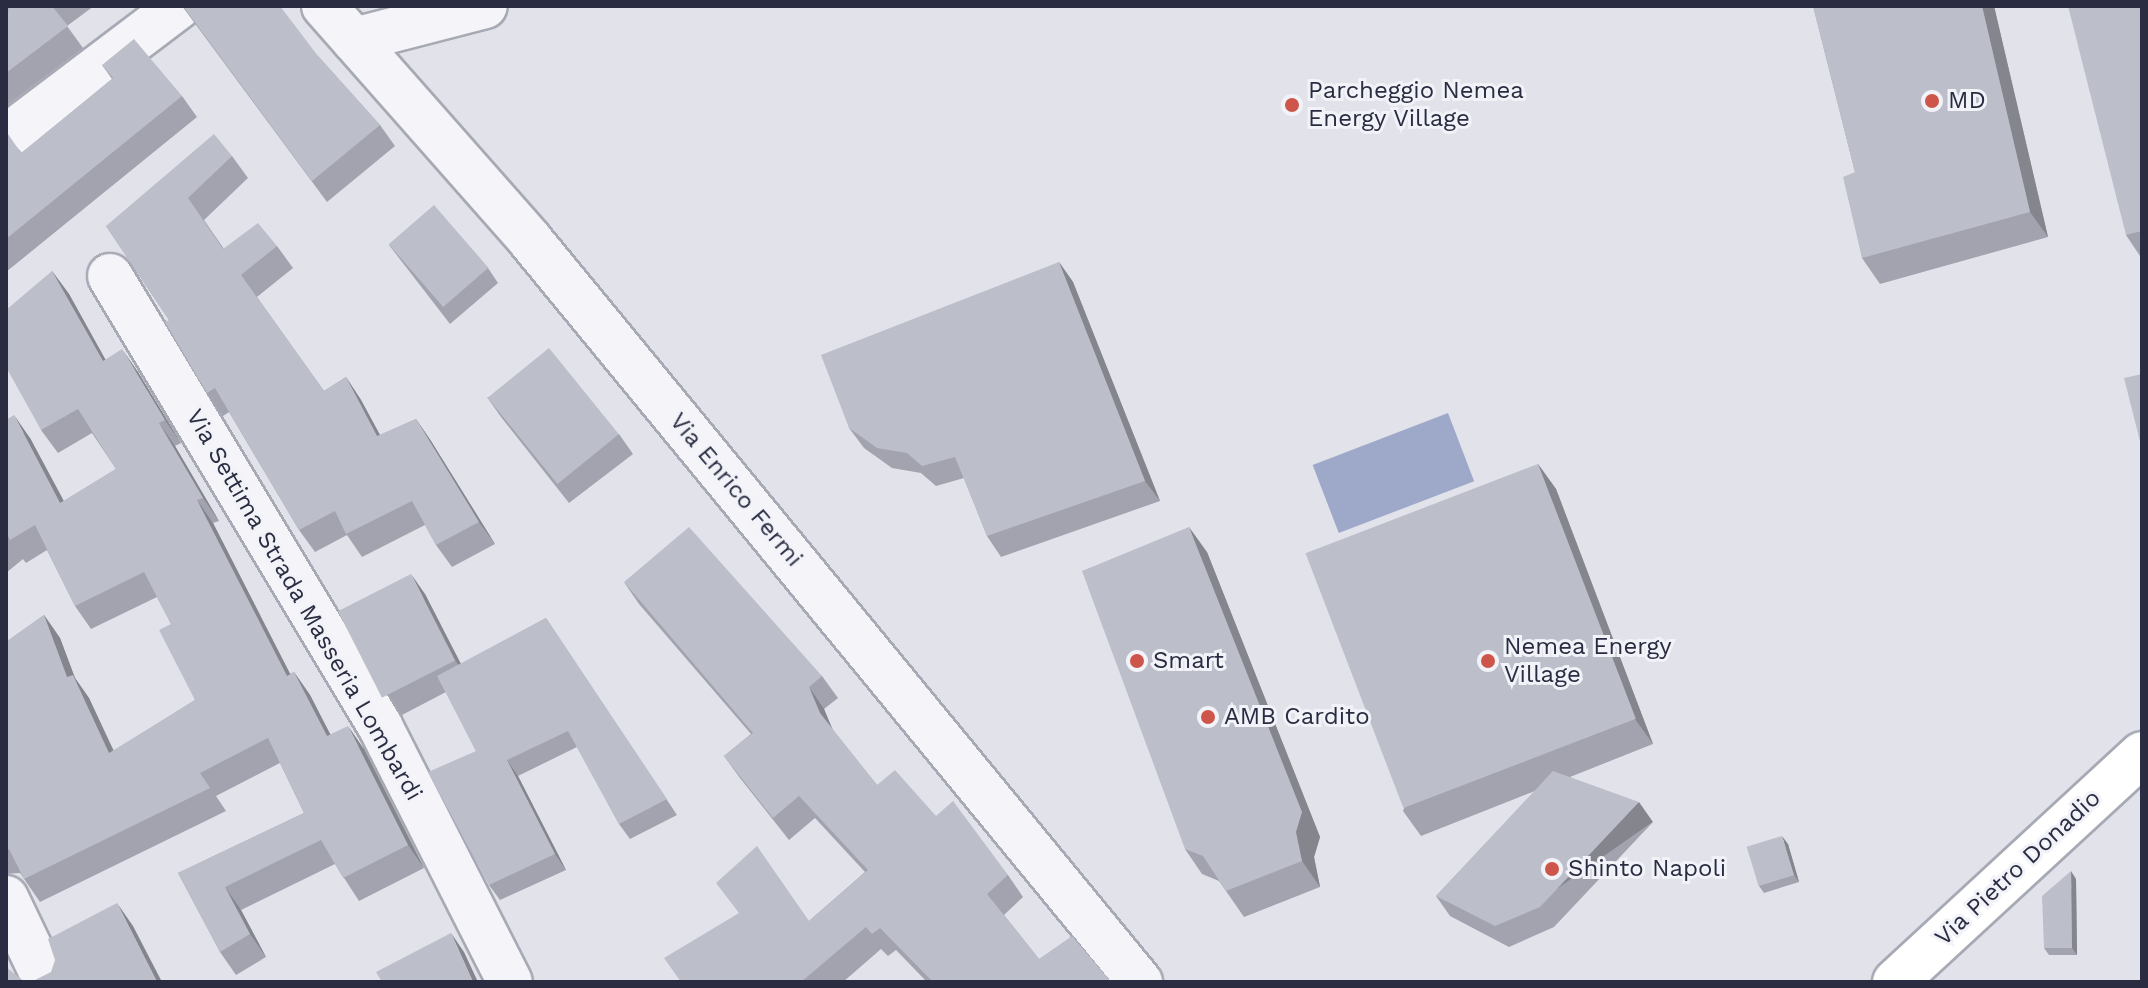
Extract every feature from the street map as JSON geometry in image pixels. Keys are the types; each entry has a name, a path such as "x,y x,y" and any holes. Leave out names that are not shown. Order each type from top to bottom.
{"main road":[{"name":"Via Pietro Donadio","path":"1895,982 2142,754"}],"street":[{"path":"6,137 179,6"},
{"name":"Via Enrico Fermi","path":"324,6 530,240 1140,982"},
{"path":"354,40 485,6"},
{"name":"Via Settima Strada Masseria Lombardi","path":"110,276 380,726 510,982"},
{"path":"6,898 46,982"}],"water":[{"path":"1448,413 1474,481 1339,533 1313,465"}],"building":[{"path":"6,6 52,6 68,26 6,73 6,12 9,10"},
{"path":"183,6 280,6 318,56 380,125 312,181"},
{"name":"MD","path":"1813,6 1982,6 2030,212 1862,258 1843,177 1855,172"},
{"path":"2068,6 2142,6 2142,231 2126,235"},
{"path":"134,39 182,96 6,239 6,135 21,153 113,78 102,65"},
{"path":"214,134 232,156 188,198 223,249 258,223 277,246 241,275 324,391 346,377 377,436 416,419 479,522 436,545 412,501 346,534 335,511 299,530 215,388 207,393 165,322 169,320 106,226"},
{"path":"434,205 488,268 443,307 389,244"},
{"path":"1059,262 1145,481 987,536 955,457 922,466 907,453 877,448 849,428 821,355"},
{"path":"52,271 103,361 122,349 165,420 159,423 203,498 197,500 287,676 294,672 327,736 348,726 408,845 343,878 321,840 225,887 250,934 220,952 178,873 304,813 268,738 200,773 210,788 24,879 9,849 6,850 6,642 44,615 67,677 73,675 109,753 195,700 159,630 171,624 144,572 75,606 35,525 10,540 6,537 6,420 14,415 60,503 116,469 78,409 41,430 6,367 6,310"},
{"path":"549,348 619,434 557,484 488,398"},
{"path":"2142,374 2142,449 2124,378"},
{"name":"Nemea Energy Village","path":"1538,464 1636,719 1403,808 1306,553"},
{"path":"689,527 822,676 809,687 820,713 877,785 895,770 936,816 953,801 1008,875 987,894 1039,959 1072,936 1111,982 933,982 880,928 872,934 866,927 801,982 681,982 664,958 739,913 716,883 757,846 809,921 868,870 799,796 773,818 724,756 753,733 624,582"},
{"name":"AMB Cardito","path":"1189,527 1302,812 1296,832 1302,861 1226,891 1203,856 1185,849 1082,571"},
{"path":"411,574 455,660 382,698 338,611"},
{"path":"546,618 667,799 619,824 568,731 507,760 555,854 489,885 428,772 476,751 437,676"},
{"name":"Shinto Napoli","path":"1553,771 1639,802 1540,907 1495,926 1436,896"},
{"path":"1782,836 1794,875 1759,886 1747,847"},
{"path":"2071,871 2072,948 2044,948 2042,896"},
{"path":"117,903 157,982 31,982 51,972 55,960 48,939"},
{"path":"451,933 473,982 382,982 376,972"},
{"path":"6,967 25,982 6,982"}],"place":[{"name":"MD","path":"1932,101"},
{"name":"Parcheggio Nemea Energy Village","path":"1292,105"},
{"name":"Smart","path":"1137,661"},
{"name":"Nemea Energy Village","path":"1488,661"},
{"name":"AMB Cardito","path":"1208,717"},
{"name":"Shinto Napoli","path":"1552,869"}]}
